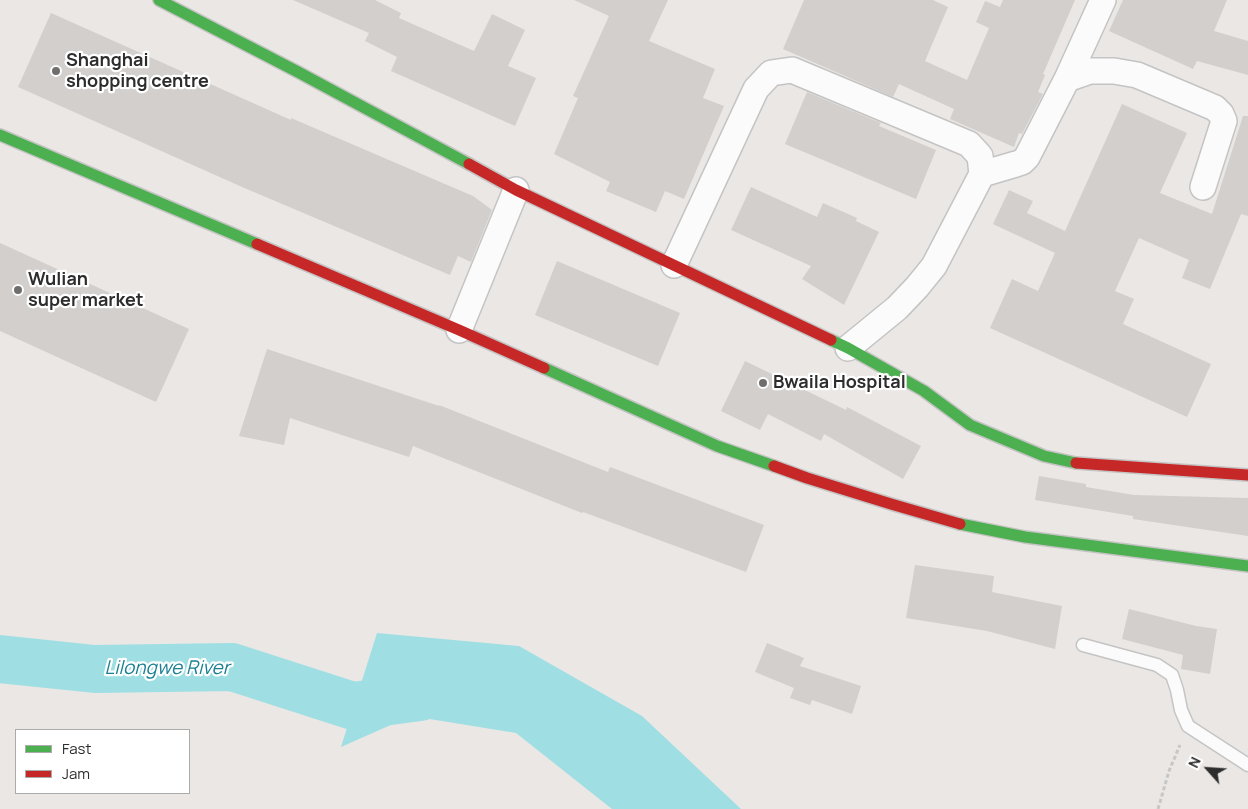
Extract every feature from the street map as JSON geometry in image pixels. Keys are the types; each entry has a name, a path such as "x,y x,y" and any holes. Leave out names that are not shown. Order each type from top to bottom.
{"street":[{"path":"159,0 298,72 516,190 848,348 924,391 970,425 1044,456 1077,463 1248,475"},
{"path":"982,174 1022,162 1027,156 1067,79 1103,0"},
{"path":"674,265 756,89 772,73 792,70 970,144 980,156 982,174 934,266 897,308 848,348"},
{"path":"1067,79 1090,71 1114,71 1137,76 1215,108 1221,114 1224,121 1203,187"},
{"path":"0,135 459,330 717,446 807,478 968,526 1025,537 1248,566"},
{"path":"459,330 516,190"}],"lane":[{"path":"1084,645 1157,665 1172,675 1178,690 1181,710 1188,726 1248,766"}],"path":[{"path":"1158,809 1169,771 1188,726"}],"water":[{"path":"377,633 519,646 642,716 741,809 612,809 516,733 411,716 341,747"}],"building":[{"path":"293,0 375,0 401,13 399,18 474,51 492,14 525,30 508,66 536,78 515,126 391,71 397,57 365,41 369,33"},
{"path":"574,0 668,0 649,41 715,69 703,98 724,106 684,199 665,191 656,212 606,191 610,182 554,154 578,98 573,96 609,16"},
{"path":"804,0 933,0 948,7 925,61 967,80 989,28 976,22 985,1 1000,7 1003,0 1075,0 1043,74 1045,75 1038,92 1043,94 1022,134 1019,133 1014,147 950,119 954,109 899,84 893,97 783,49"},
{"path":"1123,0 1227,0 1214,31 1248,41 1248,75 1197,61 1193,69 1109,31"},
{"path":"51,13 291,120 291,118 473,196 492,210 471,262 458,256 450,275 242,187 18,87"},
{"path":"807,92 881,123 879,126 936,150 916,199 785,144"},
{"path":"1122,104 1187,133 1160,193 1212,214 1243,116 1248,116 1248,216 1241,214 1210,289 1182,278 1189,260 1139,238 1115,291 1134,299 1123,324 1211,364 1187,417 990,328 1012,279 1038,291 1055,253 993,224 1009,190 1033,201 1027,213 1065,231"},
{"path":"751,187 817,217 823,203 857,218 856,221 879,232 844,305 802,279 811,266 731,230"},
{"path":"0,243 189,329 156,402 0,331"},
{"path":"557,261 680,313 658,366 535,315"},
{"path":"267,349 439,405 608,472 610,467 764,525 746,572 582,513 413,446 409,457 290,418 284,445 239,436"},
{"path":"745,361 846,410 847,407 921,446 903,479 824,434 821,441 768,414 760,430 721,411"},
{"path":"1039,476 1086,484 1086,487 1134,495 1248,498 1248,536 1133,519 1133,516 1035,500"},
{"path":"915,565 994,576 992,592 1062,606 1055,649 987,631 906,618"},
{"path":"1129,609 1196,626 1217,629 1210,674 1181,669 1183,655 1122,639"},
{"path":"767,643 804,658 800,666 861,686 852,714 812,700 810,705 790,698 794,688 755,672"}],"waterway":[{"name":"Lilongwe River","path":"0,659 95,669 232,667 353,706 420,697"}],"traffic: fast":[{"path":"159,0 469,164"},
{"path":"0,135 257,244"},
{"path":"831,340 924,391 970,425 1044,456 1076,463"},
{"path":"544,368 717,446 774,466"},
{"path":"960,524 1025,537 1248,566"}],"traffic: jam":[{"path":"469,164 516,190 831,340"},
{"path":"257,244 544,368"},
{"path":"1076,463 1248,475"},
{"path":"774,466 807,478 960,524"}],"place":[{"name":"Shanghai shopping centre","path":"56,71"},
{"name":"Wulian super market","path":"18,290"},
{"name":"Bwaila Hospital","path":"763,383"}]}
